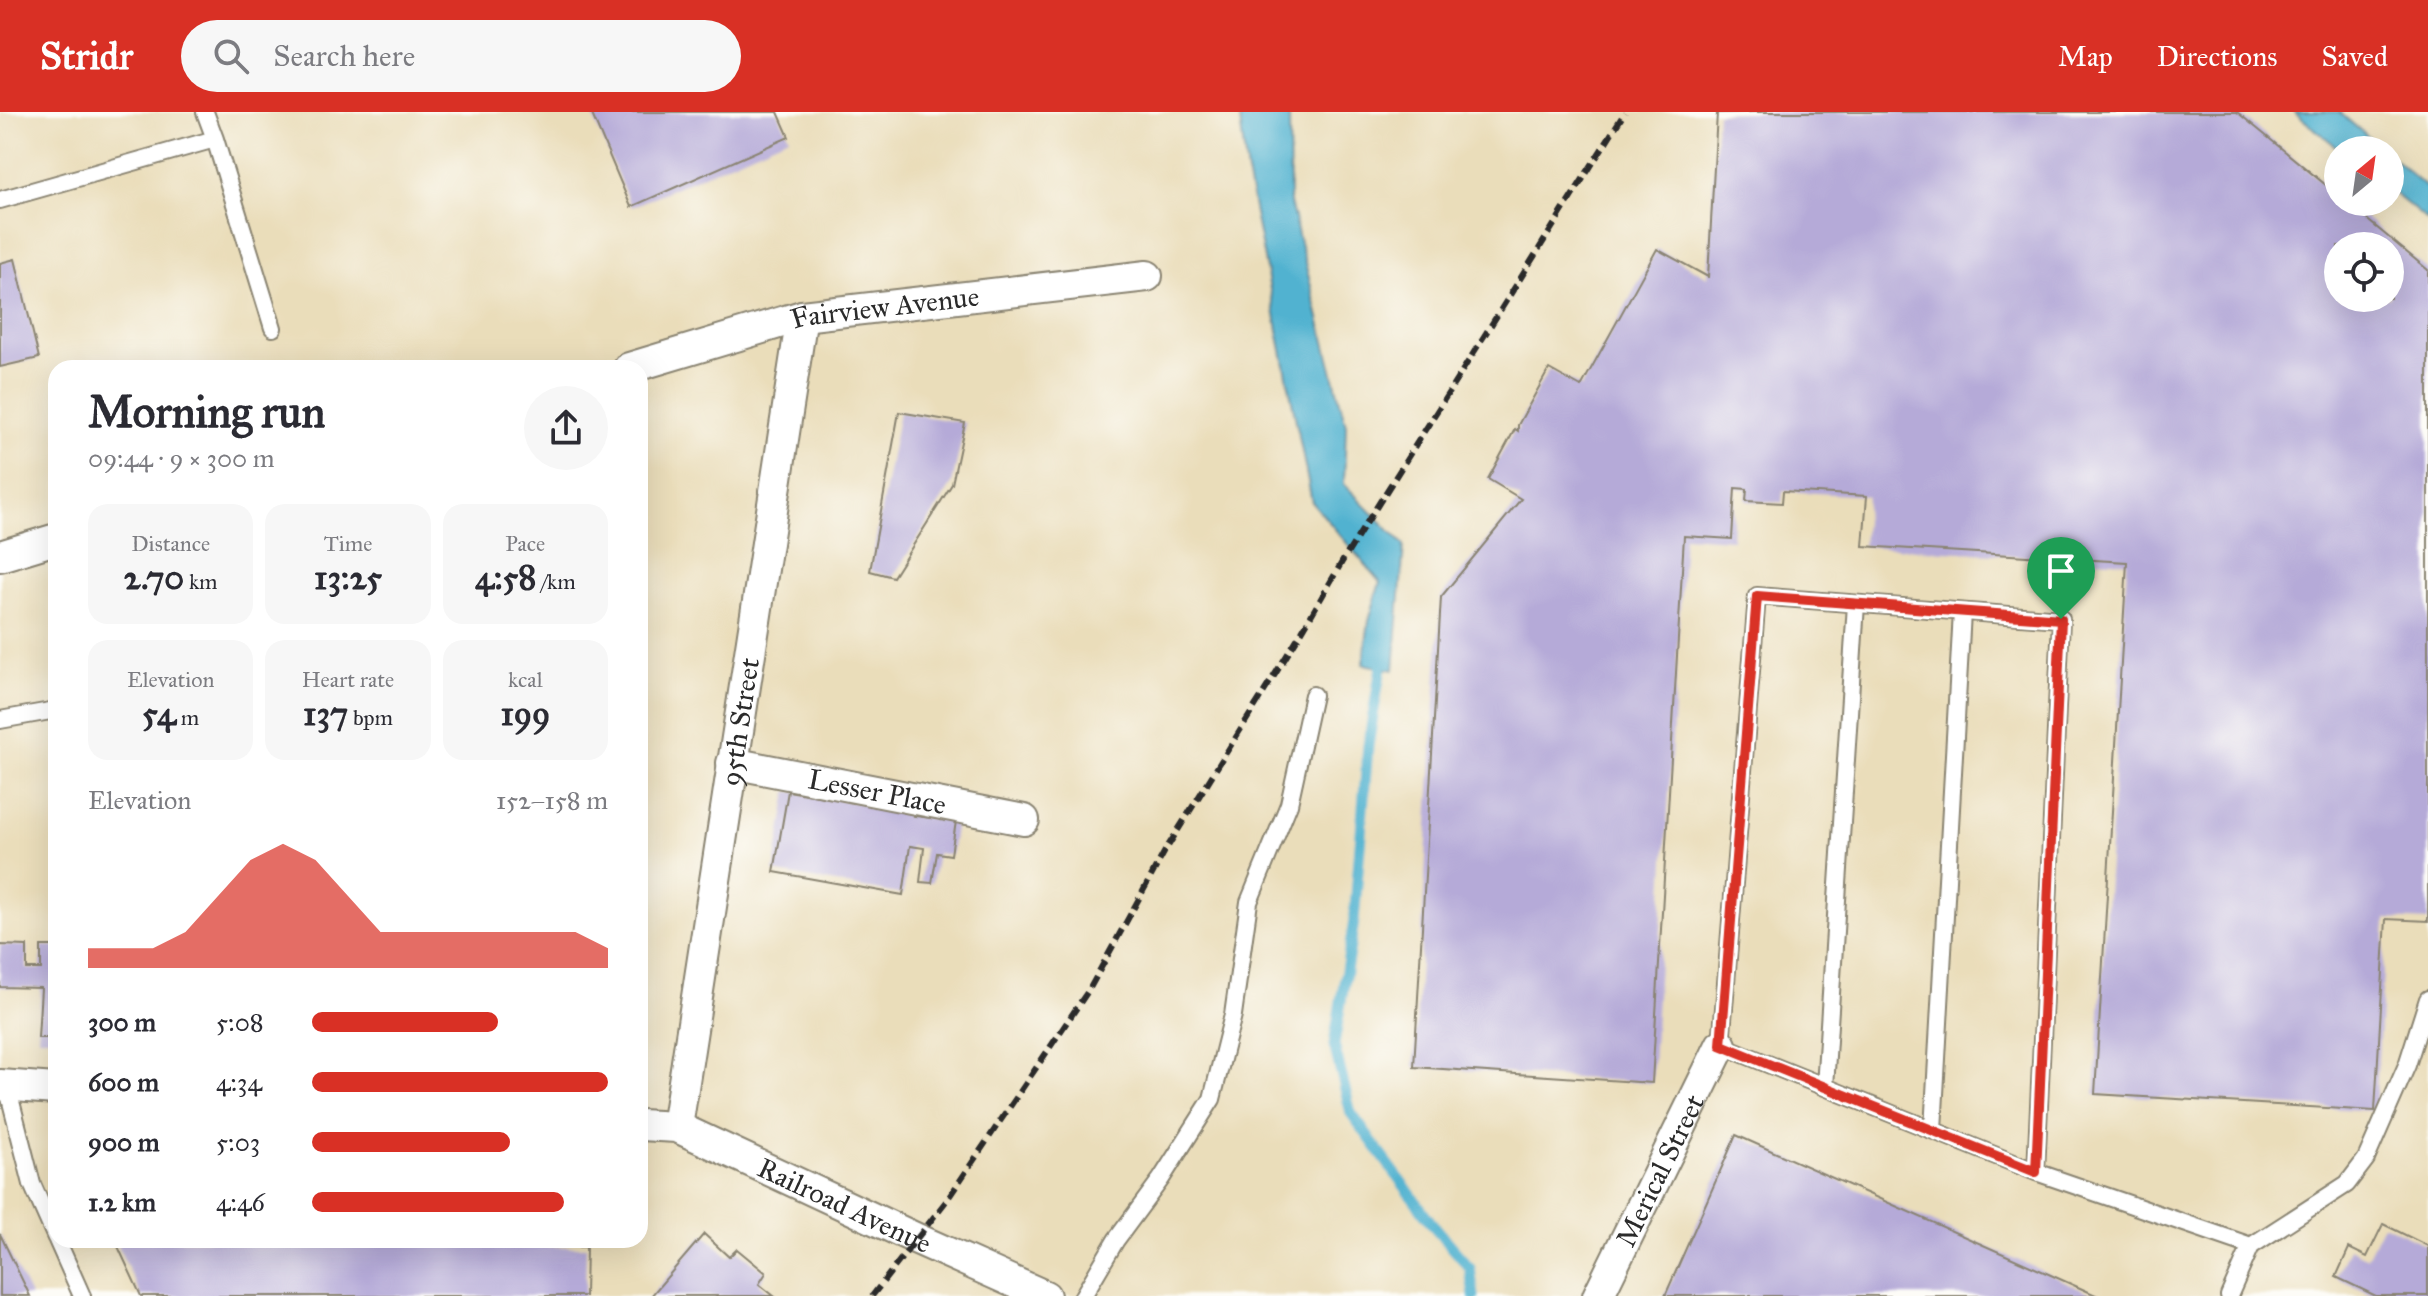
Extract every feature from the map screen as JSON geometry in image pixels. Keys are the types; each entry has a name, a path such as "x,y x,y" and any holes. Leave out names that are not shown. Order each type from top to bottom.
{"street":[{"name":"Fairview Avenue","path":"648,362 802,316 1147,276"},
{"name":"95th Street","path":"677,1127 802,316"},
{"path":"0,556 48,541"},
{"name":"Lesser Place","path":"732,763 1024,820"},
{"name":"Merical Street","path":"1598,1296 1721,1045"},
{"path":"3,1086 48,1089"},
{"name":"Railroad Avenue","path":"648,1125 677,1127 1045,1296"}],"lane":[{"path":"205,112 273,328"},
{"path":"0,200 215,139"},
{"path":"2036,1172 2061,619 1757,596 1721,1045 2036,1172 2251,1246"},
{"path":"1825,1087 1856,604"},
{"path":"1933,1130 1962,612"},
{"path":"1083,1296 1116,1240 1161,1179 1212,1099 1233,1015 1249,902 1289,804 1313,695"},
{"path":"0,720 48,711"},
{"path":"2229,1296 2251,1246 2347,1184 2366,1159 2407,1065 2428,999"},
{"path":"3,1086 32,1184 48,1221"},
{"path":"60,1248 82,1296"}],"water":[{"path":"1239,112 1289,112 1290,203 1346,425 1344,484 1404,545 1394,670 1363,664 1369,621 1380,582 1312,502 1247,173"},
{"path":"2294,112 2339,112 2367,136 2324,136"},
{"path":"2404,168 2428,189 2428,221 2404,201"}],"building":[{"path":"591,112 778,112 789,137 631,207"},
{"path":"1752,112 2237,112 2324,183 2324,216 2363,216 2382,232 2324,232 2324,312 2404,312 2404,250 2428,270 2428,921 2386,919 2375,1111 2095,1094 2127,562 1863,546 1867,496 1783,491 1782,503 1746,501 1747,489 1735,488 1732,539 1684,536 1652,1083 1414,1067 1441,597 1521,499 1488,479 1515,429 1518,431 1518,425 1549,369 1581,387 1657,249 1708,277 1717,113"},
{"path":"15,259 39,358 0,367 0,263"},
{"path":"899,412 965,423 952,484 893,577 870,571"},
{"path":"788,791 915,812 914,816 956,821 951,855 937,853 932,883 920,882 924,848 910,846 903,895 774,872"},
{"path":"0,945 27,946 27,969 41,969 41,946 48,946 48,1038 38,1038 41,988 0,987"},
{"path":"1736,1135 2098,1296 1665,1296"},
{"path":"2383,1224 2428,1246 2428,1296 2376,1296 2336,1277 2349,1248 2367,1257"},
{"path":"0,1234 30,1296 0,1296"},
{"path":"704,1234 729,1257 737,1249 766,1273 759,1284 774,1296 651,1296"},
{"path":"119,1248 586,1248 585,1296 141,1296"}],"waterway":[{"path":"1383,655 1368,746 1354,921 1334,1045 1351,1113 1436,1229 1470,1268 1474,1296"}],"railway":[{"path":"872,1296 947,1200 1090,988 1165,851 1342,562 1625,112"}],"route":[{"path":"1757,596 2061,619 2036,1172 1721,1045 1757,596"}]}
